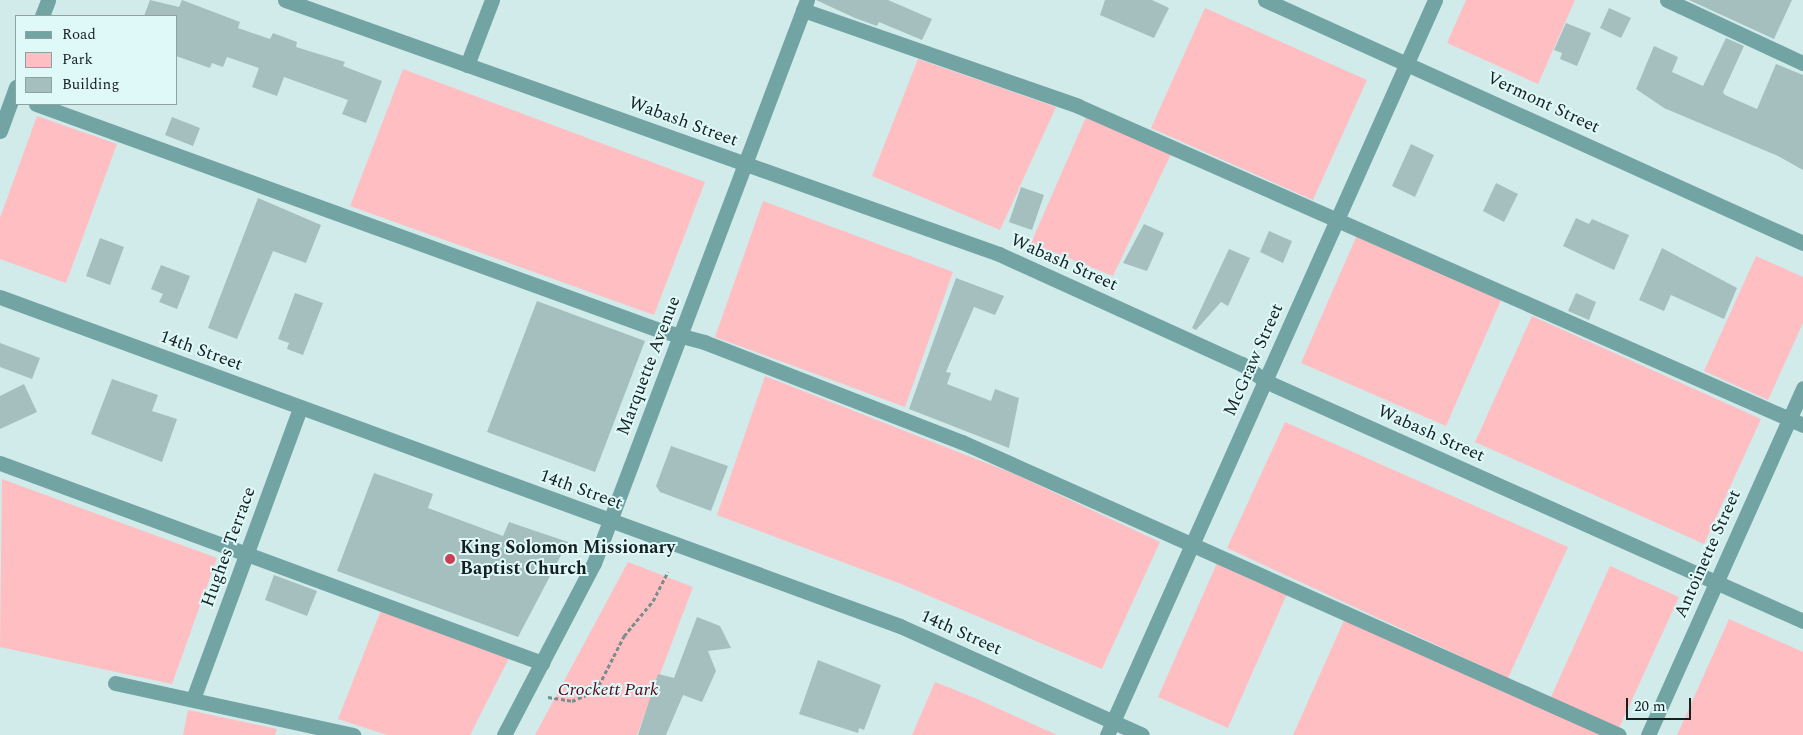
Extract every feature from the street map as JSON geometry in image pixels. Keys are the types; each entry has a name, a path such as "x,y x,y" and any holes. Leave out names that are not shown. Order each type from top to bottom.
{"street":[{"path":"42,15 48,0"},
{"name":"Wabash Street","path":"285,0 999,254 1242,364 1265,381 1803,621"},
{"path":"467,65 492,0"},
{"name":"Vermont Street","path":"1266,0 1408,62 1803,243"},
{"name":"McGraw Street","path":"1110,728 1435,0"},
{"path":"1667,0 1803,63"},
{"path":"805,5 1078,106 1337,218 1796,422"},
{"name":"Marquette Avenue","path":"504,735 594,563 805,5"},
{"path":"0,131 15,93"},
{"path":"39,105 680,336 962,442 1619,735"},
{"name":"14th Street","path":"0,297 900,626 1110,728 1142,735"},
{"name":"Antoinette Street","path":"1648,735 1716,582 1796,422 1803,388"},
{"name":"Hughes Terrace","path":"193,699 300,408"},
{"path":"0,462 542,663"},
{"path":"116,684 193,699 353,735"}],"path":[{"path":"548,697 572,701 596,691 624,636 654,601 668,572"}],"green space":[{"path":"1466,0 1575,0 1538,84 1447,43"},
{"path":"1205,8 1367,80 1313,200 1151,128"},
{"path":"918,59 1056,107 1000,230 872,176"},
{"path":"403,69 705,182 654,315 350,206"},
{"path":"37,116 117,144 66,283 0,259 0,218"},
{"path":"1086,117 1171,154 1113,276 1031,243"},
{"path":"763,201 953,272 905,407 715,337"},
{"path":"1357,235 1502,298 1446,426 1301,363"},
{"path":"1756,256 1803,277 1803,323 1768,400 1704,371"},
{"path":"1532,316 1761,419 1704,544 1475,442"},
{"path":"765,376 1019,476 1160,542 1102,669 901,584 717,515"},
{"path":"1285,422 1568,547 1508,678 1227,548"},
{"path":"2,479 217,558 172,684 0,647"},
{"name":"Crockett Park","path":"628,562 693,587 637,735 535,735"},
{"path":"1217,563 1287,594 1228,728 1158,697"},
{"path":"1610,566 1679,597 1619,728 1551,697"},
{"path":"381,610 509,658 470,735 387,735 338,719"},
{"path":"1345,618 1607,735 1293,735"},
{"path":"1729,619 1803,652 1803,735 1677,735"},
{"path":"935,682 975,698 1057,735 912,735"},
{"path":"188,710 277,729 275,735 183,735"}],"building":[{"path":"150,0 179,7 182,0 240,22 238,28 270,39 273,33 297,42 296,47 345,62 343,66 382,81 366,123 342,114 348,100 284,77 277,96 252,87 259,68 227,57 223,67 212,63 210,68 178,57 178,15 144,15"},
{"path":"816,0 888,0 932,19 922,40 879,22 877,26 855,18"},
{"path":"1105,0 1152,0 1169,8 1154,38 1100,15"},
{"path":"1689,0 1792,0 1774,39"},
{"path":"1609,8 1631,18 1621,38 1600,28"},
{"path":"1566,23 1591,33 1577,66 1560,59 1562,53 1554,50"},
{"path":"1726,38 1744,46 1723,92 1725,95 1757,109 1776,64 1803,75 1803,170 1778,156 1664,108 1636,89 1654,46 1678,57 1672,72 1703,86"},
{"path":"172,117 200,128 193,146 165,135"},
{"path":"1411,144 1434,155 1415,197 1392,186"},
{"path":"1496,183 1518,194 1504,222 1483,211"},
{"path":"1021,187 1044,195 1032,230 1009,222"},
{"path":"258,198 321,225 306,263 273,251 237,339 208,328"},
{"path":"1576,218 1589,224 1592,219 1629,235 1614,270 1563,246"},
{"path":"1144,224 1164,233 1147,271 1123,263"},
{"path":"1269,231 1292,241 1283,263 1260,252"},
{"path":"100,238 124,247 110,285 86,276"},
{"path":"1662,248 1737,288 1724,319 1671,295 1664,311 1639,300"},
{"path":"1229,249 1250,258 1228,306 1221,302 1196,330 1192,328"},
{"path":"161,265 190,276 177,309 159,302 163,294 151,289"},
{"path":"956,278 1004,296 995,315 974,307 946,372 951,373 947,384 991,401 995,389 1019,398 1009,448 909,409"},
{"path":"295,293 323,303 303,355 287,349 289,343 278,339"},
{"path":"1576,293 1596,302 1589,320 1568,311"},
{"path":"537,301 645,341 595,472 487,432"},
{"path":"0,343 40,358 32,379 0,367"},
{"path":"112,379 158,395 152,411 177,419 162,462 91,434"},
{"path":"24,384 37,412 0,429 0,396"},
{"path":"671,446 728,466 711,511 660,492 656,486"},
{"name":"King Solomon Missionary Baptist Church","path":"374,473 433,494 428,508 503,536 509,522 568,542 518,637 337,571"},
{"path":"274,575 317,591 307,616 265,600"},
{"path":"697,617 720,626 731,648 708,651 716,671 702,702 683,695 666,735 638,735 658,674 674,678"},
{"path":"818,660 881,685 864,730 859,728 858,733 799,714"}],"place":[{"name":"King Solomon Missionary Baptist Church","path":"450,559"}]}
